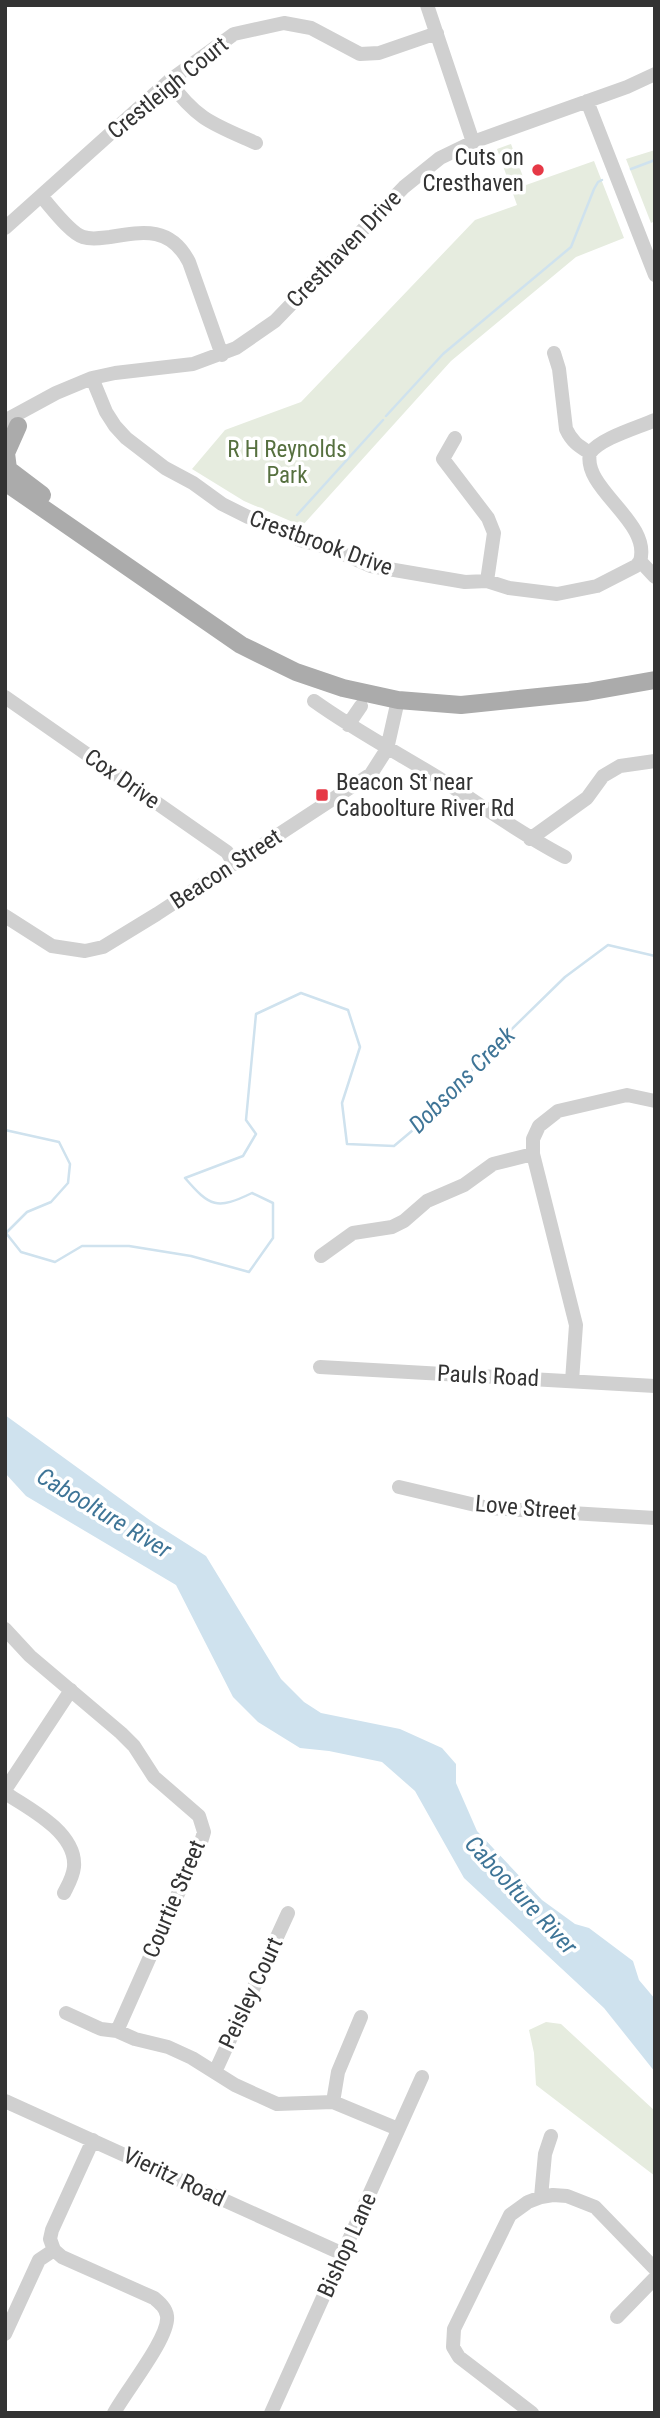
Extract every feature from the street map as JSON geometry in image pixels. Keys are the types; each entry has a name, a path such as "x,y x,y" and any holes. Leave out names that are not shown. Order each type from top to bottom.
{"main road":[{"path":"9,429 6,473 51,503 99,547 241,645 296,672 326,683 398,700 461,705 587,692 655,680"}],"street":[{"path":"427,5 473,142"},
{"name":"Crestleigh Court","path":"5,228 169,81 234,34 284,23 311,28 360,54 379,53 437,33"},
{"name":"Cresthaven Drive","path":"9,429 32,408 56,393 92,378 178,367 222,355 250,340 275,321 416,176 440,158 473,142 627,87 655,74"},
{"path":"169,81 186,104 207,122 256,143"},
{"path":"587,101 655,275"},
{"path":"41,196 66,224 84,238 148,233 162,235 174,242 189,262 222,355"},
{"path":"554,353 559,369 566,429 577,445 590,453"},
{"name":"Crestbrook Drive","path":"92,378 106,412 126,438 165,468 193,483 222,504 300,540 330,548 371,566 465,582 487,581 509,588 557,594 597,586 636,566 640,561"},
{"path":"655,420 595,446 588,463 633,529 641,544 643,554 640,561 655,577"},
{"path":"455,438 443,459 488,518 494,533 487,581"},
{"name":"Cox Drive","path":"5,697 227,852 234,864"},
{"name":"Beacon Street","path":"5,916 52,946 85,951 103,947 371,774 387,749 398,700"},
{"path":"314,701 530,839 565,857"},
{"path":"348,725 361,706"},
{"path":"530,839 587,797 603,776 620,766 655,761"},
{"path":"572,1381 576,1325 533,1154 533,1139 539,1126 558,1111 620,1096 639,1096 655,1101"},
{"path":"321,1256 354,1233 392,1227 404,1221 427,1201 464,1185 493,1164 533,1154"},
{"name":"Pauls Road","path":"320,1367 655,1386"},
{"name":"Love Street","path":"399,1487 488,1508 655,1518"},
{"path":"9,1634 71,1690 5,1791 53,1825 66,1843 74,1868 64,1893"},
{"name":"Courtie Street","path":"71,1690 134,1746 154,1777 199,1816 203,1824 201,1842 117,2031"},
{"name":"Peisley Court","path":"215,2072 288,1913"},
{"path":"66,2013 101,2029 117,2031 135,2039 168,2047 235,2085 278,2104 333,2102 398,2129"},
{"path":"333,2102 338,2072 362,2017"},
{"name":"Bishop Lane","path":"271,2413 422,2077"},
{"name":"Vieritz Road","path":"5,2101 342,2254"},
{"path":"541,2197 545,2154 551,2136"},
{"path":"93,2140 52,2230 50,2239 54,2250 62,2257 154,2298 167,2314 167,2323 156,2346 114,2413"},
{"path":"533,2413 459,2357 453,2347 454,2329 506,2221 518,2208 541,2197 567,2196 595,2207 655,2269"},
{"path":"5,2334 39,2260 54,2250"},
{"path":"617,2317 655,2278"}],"green space":[{"name":"R H Reynolds Park","path":"511,144 526,185 594,161 624,238 576,257 451,361 302,526 244,501 192,469 225,430 301,402 475,220 517,205 497,149"},
{"path":"655,150 655,221 651,223 626,159"},
{"path":"546,2022 561,2024 655,2111 655,2176 536,2085 529,2030"}],"water":[{"name":"Caboolture River","path":"5,1415 151,1521 206,1556 281,1679 304,1702 321,1713 400,1729 442,1748 456,1764 456,1783 477,1831 542,1900 575,1924 589,1928 633,1961 639,1980 655,1999 655,2072 604,2008 464,1878 415,1791 382,1762 300,1748 258,1722 233,1697 176,1585 26,1496 5,1473"}],"waterway":[{"path":"631,169 655,160"},
{"path":"386,416 443,354 571,247 594,189 602,180"},
{"path":"297,515 383,420"},
{"name":"Dobsons Creek","path":"5,1130 59,1142 70,1164 68,1183 51,1202 27,1212 6,1233 21,1252 55,1262 82,1246 129,1246 191,1256 249,1272 273,1238 273,1203 252,1193 230,1202 215,1203 201,1195 185,1178 243,1156 256,1134 246,1120 256,1014 301,993 348,1010 360,1047 342,1103 347,1144 394,1146 451,1098 477,1063 565,977 608,945 655,956"}],"place":[{"name":"Cuts on Cresthaven","path":"538,170"},
{"name":"Beacon St near Caboolture River Rd","path":"322,795"}]}
